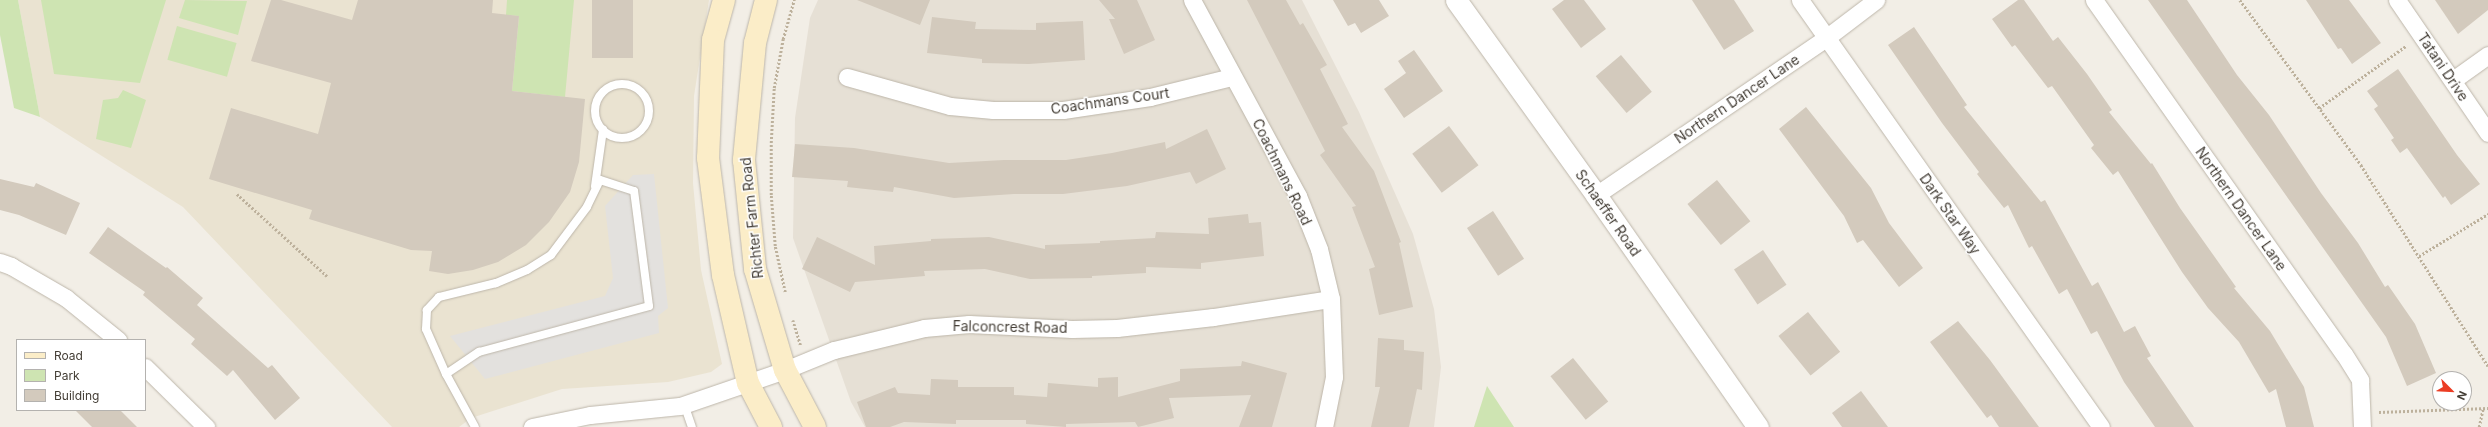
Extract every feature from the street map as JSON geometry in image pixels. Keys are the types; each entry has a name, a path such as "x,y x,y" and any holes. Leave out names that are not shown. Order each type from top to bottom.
{"main road":[{"path":"724,0 713,40 708,158 723,275 748,383 771,427"},
{"name":"Richter Farm Road","path":"766,0 755,43 744,160 755,269 785,370 815,427"}],"street":[{"name":"Coachmans Road","path":"1192,0 1232,77 1263,129 1298,196 1318,249 1331,299 1334,377 1324,427"},
{"name":"Schaeffer Road","path":"1456,0 1596,195 1758,427"},
{"name":"Dark Star Way","path":"1800,0 2101,427"},
{"name":"Northern Dancer Lane","path":"1596,195 1826,38 1876,0"},
{"name":"Northern Dancer Lane","path":"2094,0 2344,354 2360,380 2362,420"},
{"name":"Tatani Drive","path":"2397,0 2488,133"},
{"path":"2453,80 2488,55"},
{"name":"Coachmans Court","path":"847,77 950,106 993,110 1063,110 1150,98 1232,77"},
{"path":"0,262 11,266 66,298 117,339"},
{"name":"Falconcrest Road","path":"532,427 590,415 684,404 868,340 924,328 969,324 1072,328 1117,328 1331,299"},
{"path":"146,368 206,427"}],"lane":[{"path":"593,194 602,130 596,118 595,109 602,93 618,84 636,88 643,94 647,102 648,114 644,127 638,133 621,138 613,137 602,130"},
{"path":"446,374 479,352 649,306 634,191 600,180 587,208 551,255 527,270 496,283 439,297 427,310 426,329 446,374 475,427"},
{"path":"684,404 692,427"}],"path":[{"path":"785,294 775,246 771,196 771,143 774,88 783,39 794,0"},
{"path":"2240,0 2361,165 2488,366"},
{"path":"2319,108 2421,35"},
{"path":"237,194 327,276"},
{"path":"2419,256 2488,214"},
{"path":"792,314 805,361"},
{"path":"2479,427 2483,408"},
{"path":"2362,420 2488,408"}],"shaded area":[{"path":"18,0 709,0 694,96 693,183 701,270 722,364 711,372 668,382 562,389 471,418 459,427 392,427 183,207 40,117"},
{"path":"818,0 1302,0 1359,112 1413,234 1434,309 1441,367 1434,427 865,427 851,402 793,238 795,118 810,18"},
{"path":"654,174 668,308 658,316 659,333 485,379 450,336 605,296 613,278 605,206 633,175"}],"green space":[{"path":"0,0 18,0 40,117 14,108 0,35"},
{"path":"41,0 166,0 140,83 54,74"},
{"path":"185,0 247,1 238,35 179,18"},
{"path":"507,0 574,0 565,97 512,91 519,16 506,15"},
{"path":"177,26 237,43 227,77 167,60"},
{"path":"123,90 146,100 131,148 96,139 103,100 118,98"},
{"path":"1487,386 1514,427 1474,427"}],"building":[{"path":"271,0 281,0 352,20 358,0 493,0 492,13 519,16 512,91 585,99 579,162 570,192 549,222 526,245 498,262 473,270 448,274 429,271 432,251 411,250 309,219 312,210 209,179 231,108 318,134 331,83 251,61"},
{"path":"592,0 633,0 633,58 592,58"},
{"path":"857,0 930,0 920,25"},
{"path":"1099,0 1137,0 1155,40 1124,54 1109,19 1115,19"},
{"path":"1247,0 1286,0 1300,25 1303,23 1327,65 1320,69 1348,124 1342,127 1374,171 1401,242 1399,243 1413,307 1379,315 1369,269 1375,267 1352,207 1356,206 1320,155 1325,151"},
{"path":"1333,0 1379,0 1389,16 1361,33 1355,23 1348,26"},
{"path":"1564,0 1584,0 1606,29 1581,48 1552,9"},
{"path":"1692,0 1734,0 1754,31 1724,50"},
{"path":"2018,0 2024,0 2053,41 2058,37 2087,74 2112,110 2109,112 2151,164 2152,163 2180,208 2236,287 2234,288 2270,331 2304,387 2314,427 2286,427 2276,389 2269,393 2239,342 2208,308 2182,272 2118,171 2113,175 2091,148 2094,145 2052,86 2048,88 2015,45 2012,47 1992,19"},
{"path":"2148,0 2187,0 2237,75 2269,115 2321,193 2358,243 2385,287 2388,285 2415,324 2435,371 2432,371 2432,375 2407,386 2386,337"},
{"path":"2306,0 2349,0 2381,43 2352,64 2341,48 2338,49"},
{"path":"2435,0 2488,0 2488,10 2458,34"},
{"path":"932,17 976,22 975,29 1036,30 1036,23 1083,21 1085,60 1029,64 982,63 982,59 927,53"},
{"path":"1914,27 1967,105 1964,107 2041,202 2045,200 2092,286 2098,282 2124,332 2135,326 2151,356 2147,358 2194,427 2155,427 2124,382 2097,331 2091,334 2067,289 2059,294 2032,246 2029,248 2008,205 2004,208 1977,174 1979,172 1942,123 1888,45"},
{"path":"1414,50 1443,91 1404,118 1384,89 1406,73 1398,61"},
{"path":"1621,55 1652,92 1627,113 1596,76"},
{"path":"2398,69 2457,155 2480,184 2451,205 2445,196 2443,198 2407,148 2400,153 2391,140 2394,138 2374,109 2378,106 2367,91"},
{"path":"1806,107 1871,188 1889,223 1923,268 1899,287 1863,240 1857,243 1844,216 1779,129"},
{"path":"1449,126 1478,165 1442,193 1412,154"},
{"path":"1207,129 1226,169 1196,184 1190,172 1127,186 1063,194 1014,194 954,198 894,187 893,192 847,187 848,181 792,177 795,144 854,148 949,163 1004,160 1066,160 1112,153 1165,142 1166,149"},
{"path":"0,179 34,187 36,183 80,203 66,235 19,215 0,210"},
{"path":"1717,180 1750,221 1721,245 1687,204"},
{"path":"1493,211 1524,259 1498,276 1467,228"},
{"path":"1248,214 1249,223 1261,222 1264,256 1201,263 1201,269 1146,267 1146,273 1092,276 1092,278 1030,279 985,269 924,271 925,276 855,282 850,292 802,269 817,237 875,265 874,246 931,241 931,239 989,237 1045,249 1045,245 1100,243 1100,241 1155,238 1156,232 1209,234 1208,218"},
{"path":"108,227 166,268 167,267 203,298 197,305 268,368 272,365 300,398 275,420 233,370 227,376 191,344 195,339 143,295 145,292 89,253"},
{"path":"1763,250 1786,285 1757,304 1734,270"},
{"path":"1808,312 1840,352 1811,376 1778,336"},
{"path":"1958,321 1990,360 2039,427 1999,427 1991,415 1987,418 1930,342"},
{"path":"1378,338 1404,340 1404,350 1424,352 1422,390 1417,389 1409,427 1371,427 1380,387 1375,387"},
{"path":"1573,358 1608,402 1586,420 1550,376"},
{"path":"1242,361 1287,373 1272,427 1239,427 1251,395 1169,398 1174,418 1138,427 1135,422 1066,424 1066,427 1026,424 1026,420 956,420 956,424 904,422 890,427 866,427 857,402 895,387 898,393 930,395 931,379 958,380 958,387 1014,387 1014,395 1047,397 1048,383 1098,387 1098,378 1118,377 1118,397 1180,381 1180,369 1241,366"},
{"path":"1861,391 1888,427 1842,427 1832,413"},
{"path":"76,411 121,411 137,427 92,427"}]}
